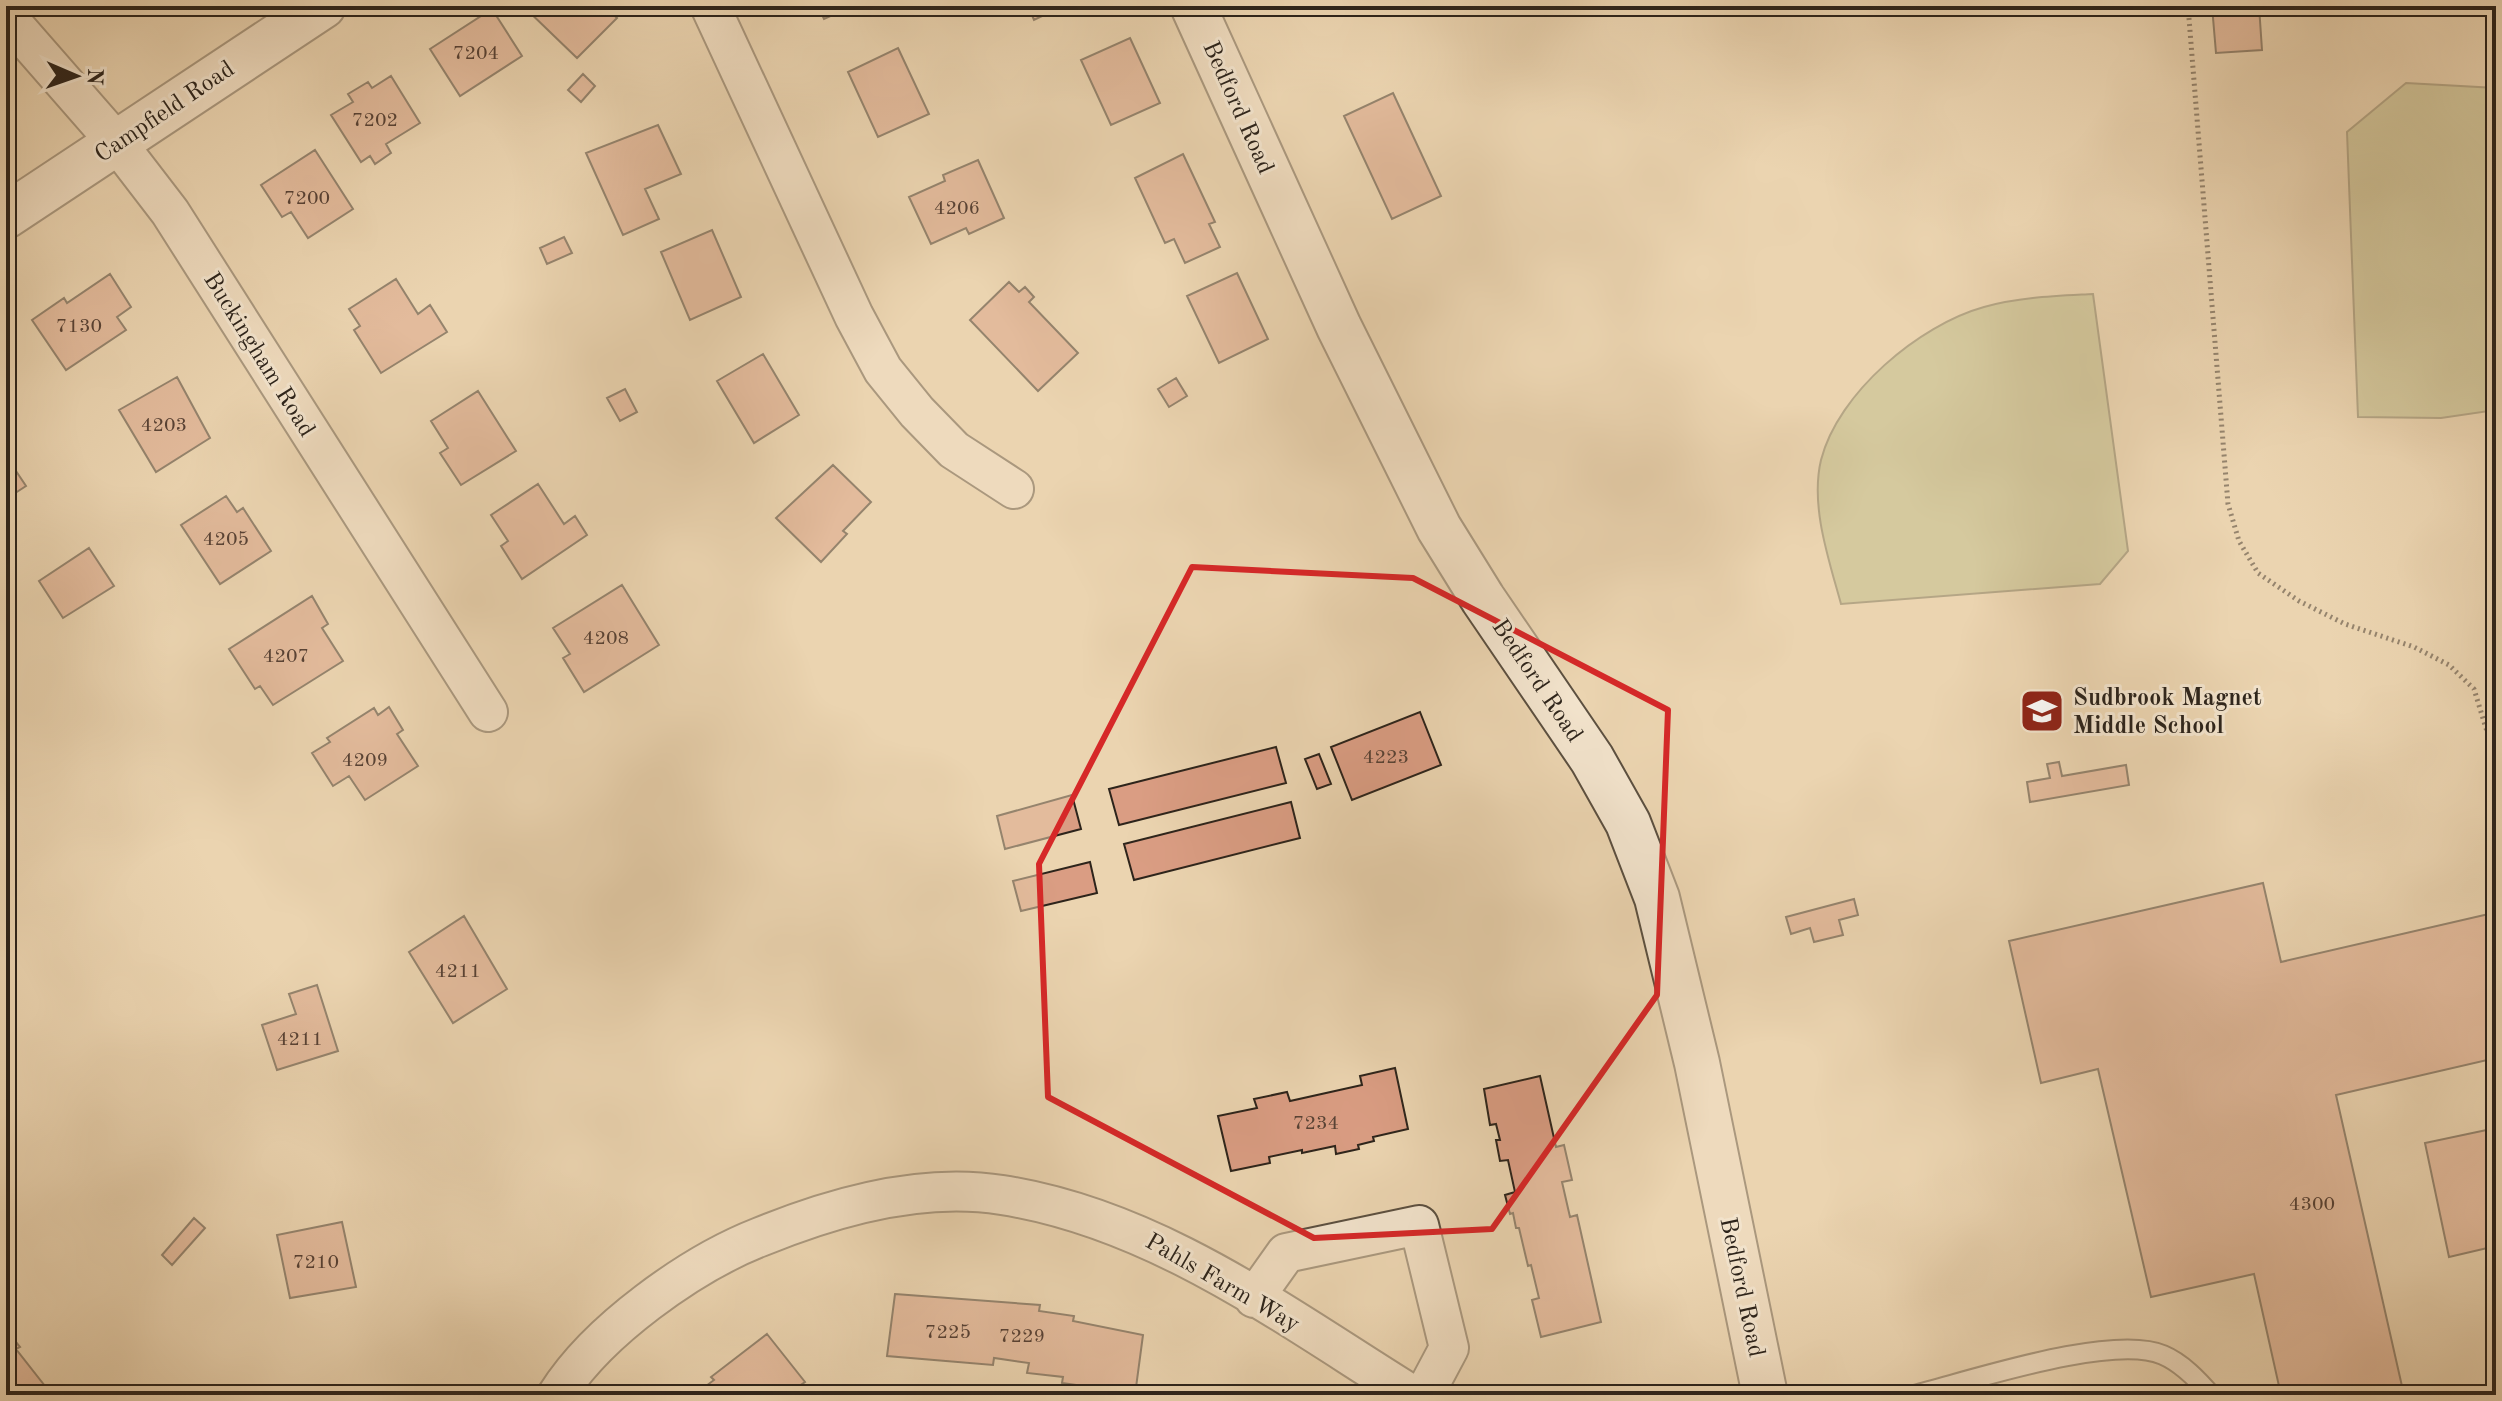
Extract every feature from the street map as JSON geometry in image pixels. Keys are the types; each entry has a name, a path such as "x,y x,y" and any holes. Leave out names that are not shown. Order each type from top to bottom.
{"street":[{"name":"Campfield Road","path":"6,216 323,6"},
{"path":"710,6 854,316 883,370 917,412 954,450 1014,489"},
{"name":"Bedford Road","path":"1193,6 1339,327 1439,528 1483,599 1592,759 1628,823 1657,898 1693,1048 1765,1395"},
{"name":"Buckingham Road","path":"6,16 117,143 170,212 488,712"},
{"name":"Pahls Farm Way","path":"557,1395 611,1334 671,1284 731,1248 797,1222 865,1203 912,1196 1000,1194 1065,1209 1134,1232 1172,1250 1412,1395"},
{"path":"1254,1298 1286,1253 1419,1225 1449,1348 1424,1395"}],"lane":[{"path":"1914,1395 2097,1351 2132,1348 2163,1355 2187,1370 2211,1395"}],"path":[{"path":"2188,6 2228,504 2239,541 2258,573 2299,601 2345,624 2414,647 2449,665 2474,689 2496,761"}],"highlighted area":[{"path":"1192,567 1413,578 1668,710 1657,995 1492,1229 1314,1238 1048,1097 1039,864"}],"green space":[{"path":"2406,83 2496,88 2496,410 2441,418 2358,417 2347,132"},
{"path":"2093,294 2128,551 2100,584 1841,604 1822,533 1818,478 1830,435 1844,410 1884,365 1934,329 1959,316 2011,301"}],"building":[{"path":"523,6 605,6 617,18 577,58"},
{"path":"818,6 853,6 824,19"},
{"path":"1028,6 1063,6 1034,20"},
{"path":"2212,6 2259,6 2262,50 2216,53"},
{"path":"492,9 522,56 460,96 430,49"},
{"path":"1130,38 1160,103 1111,125 1081,60"},
{"path":"898,48 929,114 878,137 848,72"},
{"path":"583,74 595,86 581,102 568,90"},
{"path":"391,76 420,123 386,144 391,153 375,164 370,156 361,162 331,115 353,102 348,94 368,82 372,88"},
{"path":"1393,93 1441,196 1392,219 1344,116"},
{"path":"658,125 681,174 645,189 659,219 623,235 586,153"},
{"path":"315,150 353,209 308,238 291,212 282,217 261,185"},
{"path":"1183,154 1215,222 1209,224 1220,247 1185,263 1174,239 1165,243 1135,178"},
{"path":"978,160 1004,218 969,234 966,228 931,244 909,197 945,181 943,175"},
{"path":"712,230 741,297 690,320 661,252"},
{"path":"564,237 572,253 547,264 540,248"},
{"path":"1237,273 1268,339 1219,363 1187,296"},
{"path":"110,274 131,307 117,317 126,330 66,370 32,320 64,298 67,303"},
{"path":"396,279 418,314 430,305 447,332 381,373 354,330 360,326 349,309"},
{"path":"1009,282 1019,292 1025,287 1034,297 1029,302 1078,353 1038,391 970,320"},
{"path":"763,354 799,415 754,443 717,381"},
{"path":"177,377 210,438 156,472 119,410"},
{"path":"1176,378 1187,396 1169,407 1158,389"},
{"path":"625,389 637,412 620,421 607,398"},
{"path":"478,391 516,451 461,485 440,453 448,448 431,421"},
{"path":"6,456 26,486 6,499"},
{"path":"833,465 871,502 843,531 847,534 821,562 776,518"},
{"path":"538,484 564,524 575,516 587,535 522,579 501,546 508,541 491,515"},
{"path":"226,496 237,512 243,508 271,551 220,584 181,525"},
{"path":"89,548 114,586 63,618 39,581"},
{"path":"622,585 659,645 584,692 563,658 570,654 553,628"},
{"path":"312,596 328,624 322,628 343,661 273,705 260,686 255,689 229,649"},
{"path":"389,707 403,730 397,734 418,766 365,800 349,776 333,786 312,753 330,742 327,738 374,708 378,715"},
{"path":"1420,712 1441,765 1352,800 1331,747"},
{"path":"1276,747 1286,783 1119,825 1109,789"},
{"path":"1319,754 1331,784 1317,789 1305,759"},
{"path":"2059,762 2062,776 2126,765 2129,785 2030,802 2027,782 2050,778 2047,764"},
{"path":"1072,795 1081,829 1005,849 997,816"},
{"path":"1291,802 1300,838 1134,880 1124,844"},
{"path":"1090,862 1097,893 1021,911 1013,881"},
{"path":"2263,883 2281,962 2493,913 2496,1058 2336,1095 2404,1395 2281,1395 2254,1274 2151,1297 2098,1069 2041,1083 2009,941"},
{"path":"1854,899 1858,915 1839,920 1843,935 1814,942 1810,928 1791,934 1786,917"},
{"path":"464,916 507,989 453,1023 409,952"},
{"path":"317,985 338,1051 277,1070 262,1025 296,1014 289,994"},
{"path":"1395,1068 1408,1129 1373,1137 1374,1141 1358,1145 1359,1149 1336,1154 1335,1146 1302,1153 1302,1150 1269,1157 1270,1163 1231,1171 1218,1116 1257,1108 1254,1099 1287,1092 1290,1101 1362,1085 1360,1076"},
{"path":"1540,1076 1556,1147 1564,1145 1572,1180 1562,1182 1570,1217 1577,1215 1601,1322 1541,1337 1532,1300 1539,1298 1531,1265 1528,1266 1519,1228 1516,1228 1513,1213 1510,1214 1505,1195 1515,1192 1508,1160 1500,1161 1496,1140 1500,1140 1496,1124 1490,1125 1484,1089"},
{"path":"2496,1128 2496,1246 2449,1257 2425,1143"},
{"path":"194,1218 205,1228 172,1265 162,1255"},
{"path":"342,1222 356,1287 290,1298 277,1235"},
{"path":"895,1294 1040,1305 1039,1311 1074,1316 1073,1321 1143,1335 1135,1395 1097,1392 1098,1388 1062,1383 1063,1377 1027,1373 1029,1363 994,1358 993,1365 887,1356"},
{"path":"6,1330 20,1347 16,1349 52,1395 6,1395"},
{"path":"767,1334 805,1382 786,1395 694,1395 714,1380 711,1377"}],"place":[{"name":"Sudbrook Magnet Middle School","path":"2042,711"}]}
